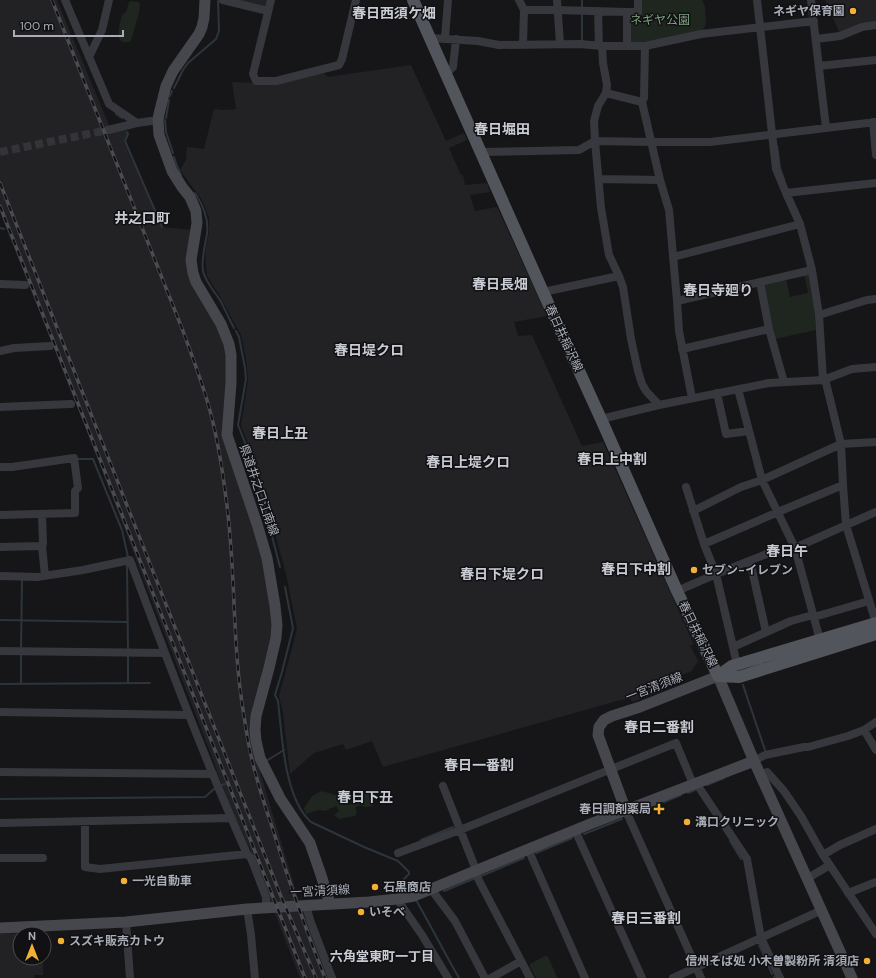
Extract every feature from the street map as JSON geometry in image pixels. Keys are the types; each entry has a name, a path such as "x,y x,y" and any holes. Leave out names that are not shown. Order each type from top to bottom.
{"main road":[{"name":"県道井之口江南線","path":"205,0 204,18 199,34 170,76 162,97 158,120 159,136 172,171 190,197 196,211 197,222 191,260 193,274 196,282 221,324 229,344 231,355 231,383 227,435 267,558 276,625 276,638 256,716 256,741 260,758 280,798 310,843 322,875 330,904"},
{"name":"春日井稲沢線","path":"413,0 677,591 718,676"},
{"name":"春日井稲沢線","path":"718,676 732,666 876,623"},
{"name":"春日井稲沢線","path":"718,676 739,677 876,634"},
{"name":"一宮清須線","path":"626,811 598,734 599,727 604,720 612,716 640,708 718,676"},
{"path":"718,676 754,761 852,978"},
{"name":"一宮清須線","path":"0,928 126,922 247,908 397,900 414,896 575,830 754,761"}],"street":[{"path":"65,0 109,104 137,123"},
{"path":"89,57 102,30 109,0"},
{"path":"223,0 268,11"},
{"path":"271,0 253,74 256,81 276,81 339,65 342,59 356,0"},
{"path":"445,38 448,0"},
{"path":"519,0 524,10 523,44"},
{"path":"557,0 560,44"},
{"path":"524,10 638,12 638,0"},
{"path":"757,0 776,169 800,224 812,270 819,315 824,379 841,444 846,525 876,623"},
{"path":"811,0 826,128"},
{"path":"598,11 603,63 607,85 606,93 598,106 594,121 601,208 609,255 620,276 623,287 638,372 646,392 659,405"},
{"path":"627,12 627,46"},
{"path":"430,38 445,38 500,44 645,46 701,34 814,21"},
{"path":"816,39 840,36 862,27 876,26"},
{"path":"446,74 453,67 456,39"},
{"path":"645,46 644,98 642,102 660,180 669,210 679,331 692,398"},
{"path":"819,66 876,60"},
{"path":"606,93 642,102"},
{"path":"108,130 158,120"},
{"path":"481,152 579,150 595,141 710,142 874,122 876,155"},
{"path":"599,179 660,180"},
{"path":"786,193 876,183"},
{"path":"674,257 800,224"},
{"path":"677,301 812,270"},
{"path":"543,292 620,276"},
{"path":"760,282 769,329 784,382"},
{"path":"0,284 25,285"},
{"path":"819,315 867,300 876,299"},
{"path":"682,349 769,329"},
{"path":"0,351 14,348 50,346"},
{"path":"601,419 659,405 769,383 824,379 852,369 876,367"},
{"path":"738,389 762,480 795,548 820,640"},
{"path":"717,393 726,434 749,432"},
{"path":"0,406 71,404"},
{"path":"693,510 741,487 762,480 841,444 876,442"},
{"path":"0,467 12,467 74,458 78,488 75,491 75,513 0,515"},
{"path":"704,544 843,485"},
{"path":"686,486 704,544 716,574 737,665"},
{"path":"42,514 42,546 45,576"},
{"path":"677,591 769,553 795,548 846,525 876,514"},
{"path":"0,547 42,546"},
{"path":"0,576 37,577 82,570 130,560 213,774 247,854 251,858 266,897 266,907"},
{"path":"750,561 766,632"},
{"path":"734,647 791,620 814,616 869,601"},
{"path":"0,651 165,653"},
{"path":"0,712 189,714"},
{"path":"754,761 765,755 808,747 848,736 864,730 876,722"},
{"path":"864,730 876,749"},
{"path":"398,853 460,830 676,743 694,783 746,859 761,938 780,978"},
{"path":"0,772 213,774"},
{"path":"761,774 767,772 784,791 801,816 830,866 876,934"},
{"path":"443,786 475,871 530,978"},
{"path":"626,811 701,978"},
{"path":"0,823 231,818"},
{"path":"85,822 85,867 100,869 247,854"},
{"path":"823,855 876,828"},
{"path":"575,830 642,978"},
{"path":"528,849 586,978"},
{"path":"0,858 43,858"},
{"path":"808,878 830,866"},
{"path":"848,893 876,882"},
{"path":"431,888 454,921 484,978"},
{"path":"397,900 422,935 448,978"},
{"path":"306,905 310,920 332,978"},
{"path":"247,908 255,978"},
{"path":"673,978 822,910"},
{"path":"126,922 130,978"},
{"path":"491,978 521,961"}],"shaded area":[{"path":"0,0 57,0 112,132 126,130 127,134 124,142 161,227 193,230 188,252 228,354 223,425 264,561 274,635 251,742 299,901 269,902 269,896 249,847 241,838 212,757 80,414 0,213"},
{"path":"235,0 268,0 266,6 263,7"},
{"name":"ネギヤ保育園","path":"825,0 876,0 876,23 840,34"},
{"path":"411,65 446,141 464,133 467,140 449,148 461,175 463,175 465,185 487,183 490,192 470,195 475,211 497,207 547,316 514,322 518,336 532,335 582,446 603,442 694,645 690,645 698,661 692,671 660,683 662,691 632,702 630,698 617,701 383,767 372,741 346,750 343,744 314,753 290,774 283,713 279,696 297,629 286,574 256,464 241,426 248,380 246,359 241,335 207,276 205,253 209,232 209,218 202,200 180,170 186,160 187,147 204,149 214,109 236,109 232,82 276,84 322,72 328,77"},
{"path":"304,910 306,915 305,917 330,978 300,978 274,911"},
{"path":"12,933 12,966 43,966 43,975 34,975 34,978 0,978 0,934"}],"green space":[{"name":"ネギヤ公園","path":"641,0 702,0 705,7 706,24 703,30 665,39 643,43 629,41 631,15"},
{"path":"129,2 138,2 140,4 139,13 131,41 125,42 121,41 119,38 119,29 122,15 126,12"},
{"path":"808,273 810,276 816,330 775,339 763,287 766,283 786,279 790,297 807,293 804,274"},
{"path":"322,791 343,797 346,803 350,805 352,803 352,796 360,796 366,793 372,798 372,806 358,806 355,808 357,811 355,816 339,819 334,815 339,811 336,806 325,811 318,810 306,814 304,808 312,796"},
{"path":"545,956 548,957 557,978 536,978 530,967 530,964"}],"waterway":[{"path":"582,0 582,8"},
{"path":"174,88 188,63 216,39 219,31 218,1"},
{"path":"582,14 582,41"},
{"path":"170,96 172,91"},
{"path":"166,118 169,100"},
{"path":"116,114 122,118"},
{"path":"165,120 166,132 173,153"},
{"path":"127,132 128,134 125,141 162,227"},
{"path":"777,146 780,168 784,179"},
{"path":"174,157 181,175"},
{"path":"195,193 201,202 207,223 207,234 202,262 204,275 220,300 234,328"},
{"path":"0,228 4,229"},
{"path":"236,331 239,337 246,379 238,425 253,463 280,567"},
{"path":"76,459 93,459 122,530 128,557"},
{"path":"127,565 128,650"},
{"path":"21,648 22,580"},
{"path":"285,587 293,628 275,695 278,701 286,766 295,798 302,811 311,822 398,861 409,872 404,879 409,890"},
{"path":"0,620 127,622"},
{"path":"21,655 21,684"},
{"path":"128,656 128,683"},
{"path":"0,684 150,683"},
{"path":"743,685 765,750"},
{"path":"266,761 284,750"},
{"path":"707,785 724,778"},
{"path":"0,799 205,797 214,789"},
{"path":"688,793 695,790"},
{"path":"664,802 681,795"},
{"path":"634,814 659,804"},
{"path":"584,834 622,819"},
{"path":"421,840 453,827"},
{"path":"536,853 572,838"},
{"path":"730,841 741,859"},
{"path":"481,876 524,858"},
{"path":"444,891 473,879"},
{"path":"416,900 459,978"},
{"path":"759,945 766,960"},
{"path":"767,963 772,974"}],"tunnel":[{"path":"0,152 108,130"}],"railway":[{"path":"52,0 183,331 209,407 220,456 227,506 232,559 240,690 250,753 260,790 286,870 304,924 325,978"},
{"path":"0,183 280,894 316,978"},
{"path":"0,206 305,978"}],"place":[{"name":"ネギヤ保育園","path":"853,11"},
{"name":"セブン-イレブン","path":"694,570"},
{"name":"春日調剤薬局","path":"659,809"},
{"name":"溝口クリニック","path":"687,822"},
{"name":"一光自動車","path":"124,881"},
{"name":"石黒商店","path":"375,887"},
{"name":"いそべ","path":"361,912"},
{"name":"スズキ販売カトウ","path":"61,941"},
{"name":"信州そば処 小木曽製粉所 清須店","path":"867,961"}],"district":[{"name":"春日西須ケ畑","path":"394,13"},
{"name":"春日堀田","path":"502,129"},
{"name":"井之口町","path":"142,218"},
{"name":"春日長畑","path":"500,284"},
{"name":"春日寺廻り","path":"718,290"},
{"name":"春日堤クロ","path":"369,350"},
{"name":"春日上丑","path":"280,433"},
{"name":"春日上中割","path":"612,459"},
{"name":"春日上堤クロ","path":"468,462"},
{"name":"春日午","path":"787,551"},
{"name":"春日下中割","path":"636,569"},
{"name":"春日下堤クロ","path":"502,574"},
{"name":"春日二番割","path":"659,727"},
{"name":"春日一番割","path":"479,765"},
{"name":"春日下丑","path":"365,797"},
{"name":"春日三番割","path":"646,918"},
{"name":"六角堂東町一丁目","path":"382,956"}]}
